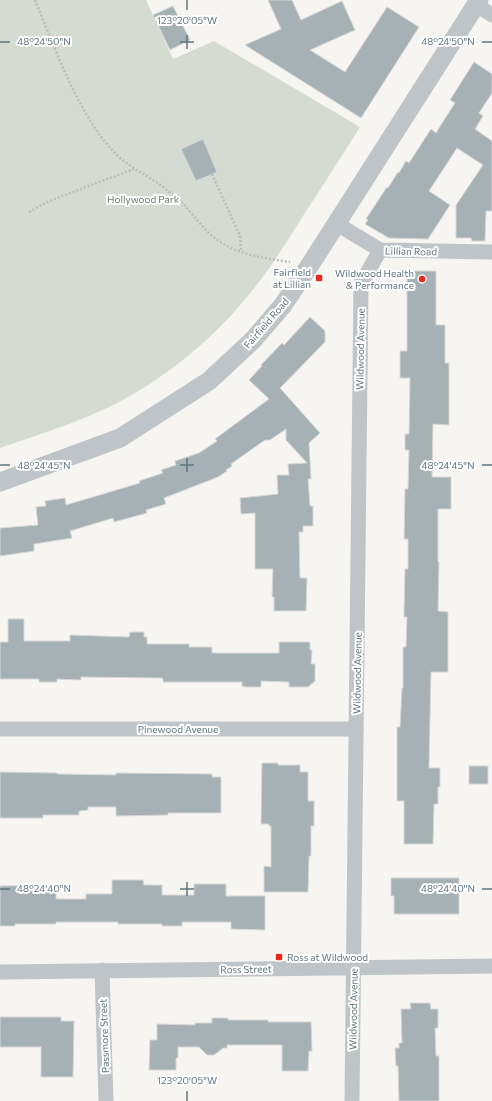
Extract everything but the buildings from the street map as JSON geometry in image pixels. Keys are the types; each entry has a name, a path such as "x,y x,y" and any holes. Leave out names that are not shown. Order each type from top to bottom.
{"street":[{"path":"478,2 492,15"},
{"name":"Fairfield Road","path":"0,482 120,438 209,381 253,340 283,305 310,265 478,2"},
{"name":"Lillian Road","path":"337,224 380,250 492,252"},
{"name":"Wildwood Avenue","path":"352,1101 361,284 380,250"},
{"name":"Pinewood Avenue","path":"0,729 356,729"},
{"name":"Ross Street","path":"0,972 492,966"},
{"name":"Passmore Street","path":"102,970 106,1101"}],"path":[{"path":"35,0 79,102 99,134 117,155 157,183 179,201 200,224 222,244 257,257 310,265"},
{"path":"54,47 72,38"},
{"path":"29,212 49,201 135,169"},
{"path":"212,174 240,236 241,252"}],"green space":[{"name":"Hollywood Park","path":"0,0 146,0 173,59 214,41 360,127 266,273 238,308 192,353 158,379 107,408 77,421 0,448"}],"place":[{"name":"Fairfield at Lillian","path":"319,278"},
{"name":"Wildwood Health & Performance","path":"422,279"},
{"name":"Ross at Wildwood","path":"279,957"}]}
